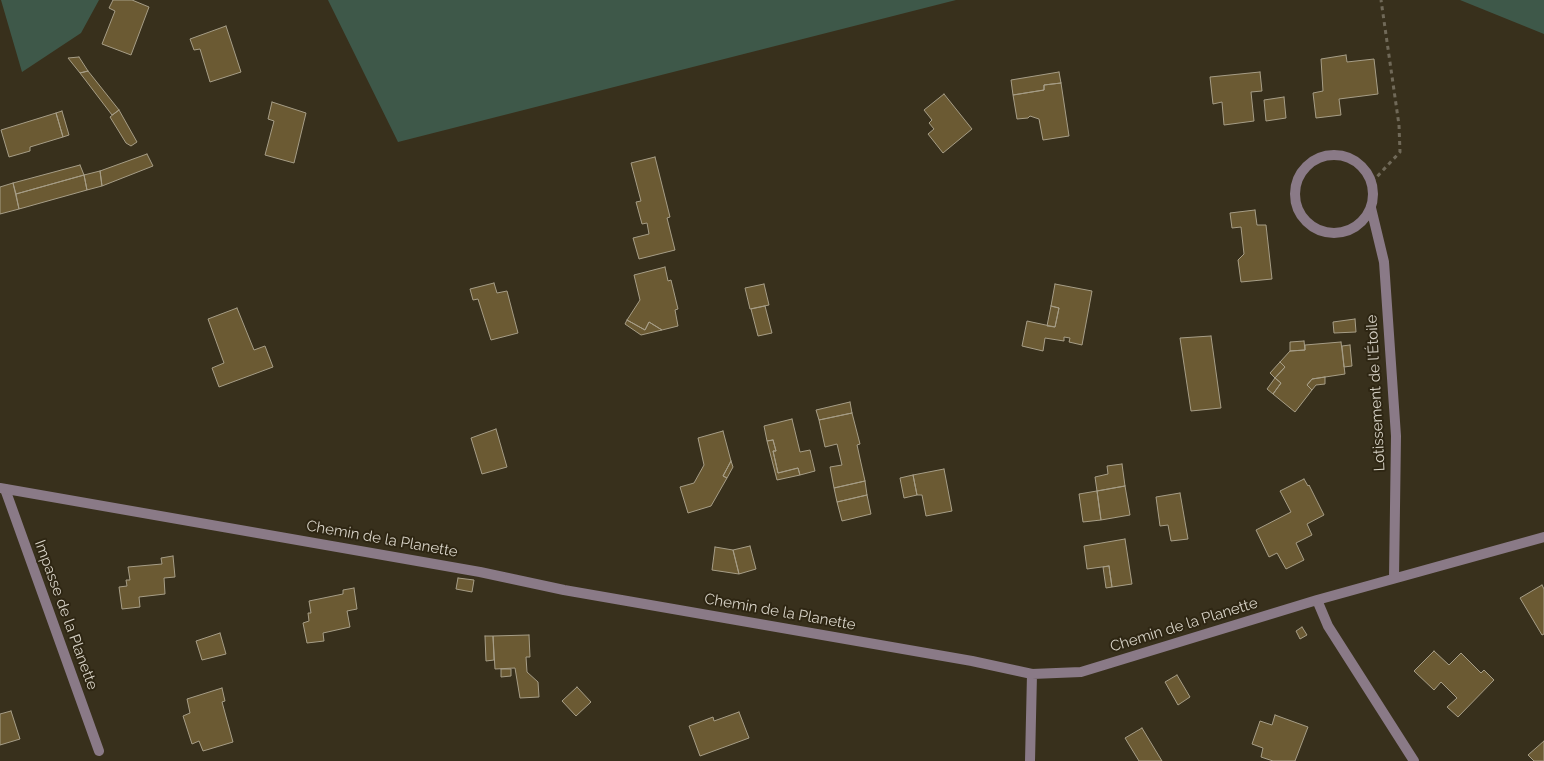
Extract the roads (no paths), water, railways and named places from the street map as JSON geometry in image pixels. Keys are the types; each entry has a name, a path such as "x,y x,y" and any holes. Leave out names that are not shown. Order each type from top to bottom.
{"street":[{"name":"Lotissement de l'Étoile","path":"1372,208 1362,223 1346,232 1333,234 1316,230 1304,220 1295,204 1294,190 1302,170 1318,158 1334,155 1344,156 1358,162 1372,182 1374,195 1372,208 1384,262 1396,436 1394,578"},
{"name":"Chemin de la Planette","path":"2,488 470,570 564,590 962,659 1032,674 1080,672 1317,600 1544,537"},
{"name":"Impasse de la Planette","path":"2,488 99,751"},
{"path":"1317,600 1328,626 1414,761"},
{"path":"1030,761 1032,674"}]}
